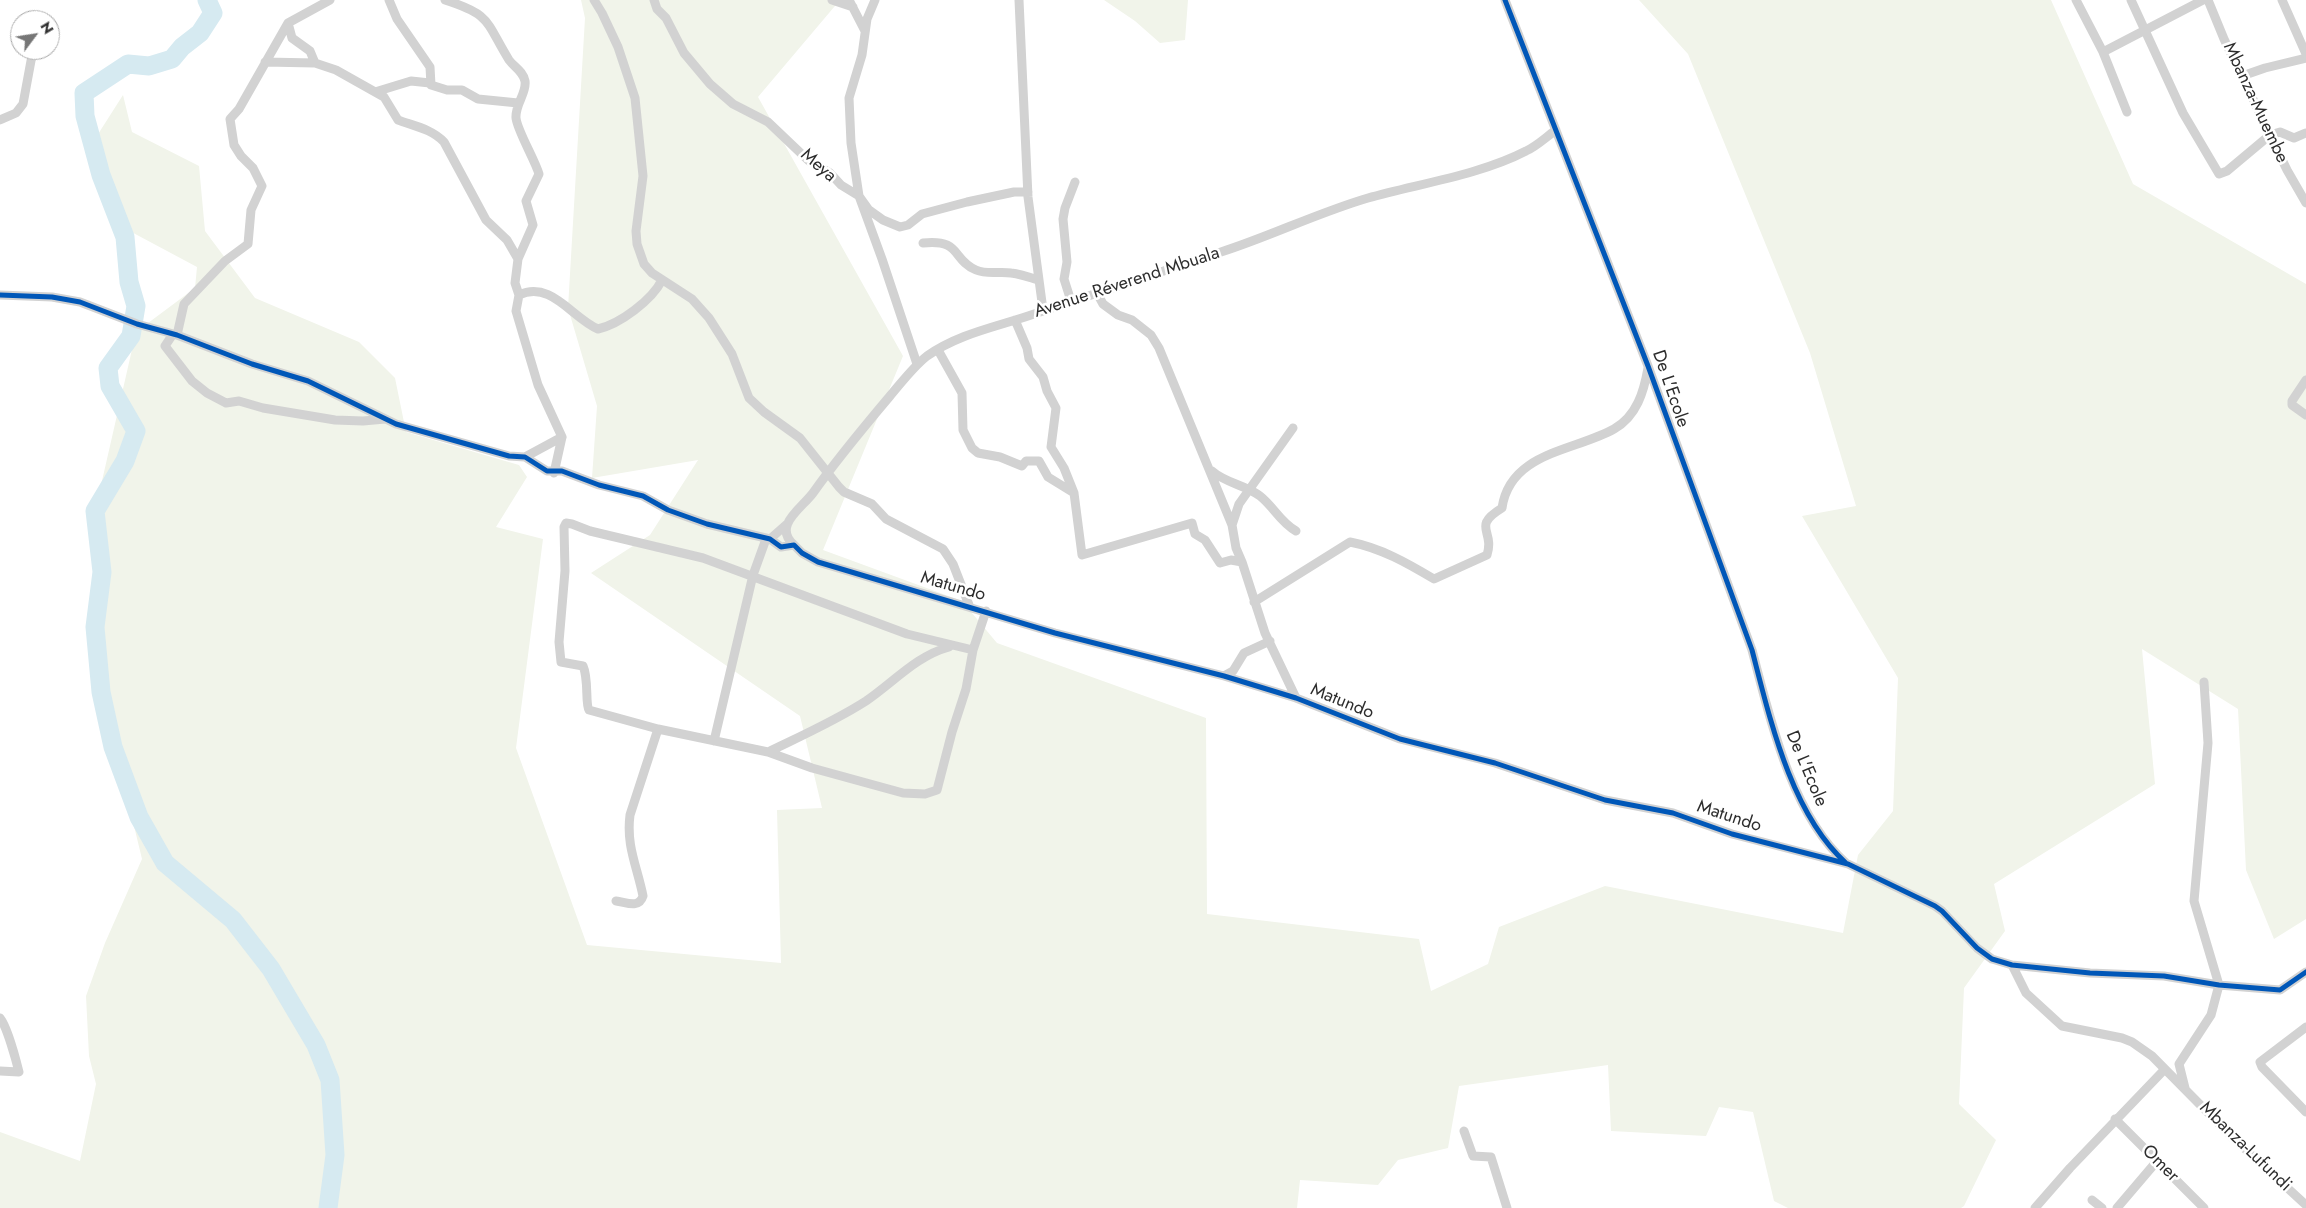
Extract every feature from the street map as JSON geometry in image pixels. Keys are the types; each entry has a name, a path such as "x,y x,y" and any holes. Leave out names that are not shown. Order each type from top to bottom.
{"street":[{"path":"330,0 288,23 239,109 230,119 234,145 241,156 253,168 262,186 251,210 248,244 225,261 184,304 175,334 165,346 192,382 226,403 239,401 263,408 335,420 363,421 386,419"},
{"path":"389,0 397,19 430,67 430,83"},
{"path":"445,0 469,8 485,18 512,64 523,74 525,87 518,103 516,119 540,174 526,201 533,224 518,259 515,283 519,295 516,311 526,350 538,385 562,436 554,473"},
{"path":"594,0 618,48 635,98 643,168 637,215 637,244 644,264 662,280 692,299 709,318 732,354 749,398 764,412 800,438 844,492 872,504 886,519 943,549 954,564 969,605"},
{"name":"Meya","path":"654,0 657,9 666,18 684,53 710,84 732,104 768,122 809,161 825,168 841,185 859,196 869,210 883,220 900,227 908,225 922,214 1014,192 1028,192"},
{"path":"832,0 851,3 866,34"},
{"path":"875,0 867,19 866,34 848,107 859,196 917,364"},
{"path":"1020,0 1028,192 1043,310"},
{"name":"De L'Ecole","path":"1505,0 1648,366 1752,650 1764,698 1794,783 1819,831 1837,854 1848,864"},
{"path":"2076,0 2103,52 2127,112"},
{"path":"2132,0 2183,113 2219,174 2227,171 2270,135 2280,132 2294,138 2306,133"},
{"path":"2103,52 2203,0"},
{"name":"Mbanza-Muembe","path":"2208,0 2270,135 2306,203"},
{"path":"2282,0 2306,54"},
{"path":"288,23 292,38 310,52 315,63"},
{"path":"2242,76 2306,58"},
{"path":"0,120 16,113 23,104 31,60"},
{"path":"265,62 315,63 336,70 384,98 398,120 433,132 444,142 486,220 507,240 518,259"},
{"path":"375,92 411,81 430,83 433,86 447,90 462,90 478,99 518,103"},
{"name":"Avenue Réverend Mbuala","path":"768,539 787,524 790,518 812,495 826,472 917,364 968,334 1225,251 1328,211 1369,198 1438,181 1511,158 1527,151 1556,130"},
{"path":"1071,301 1064,279 1067,262 1063,219 1075,182"},
{"path":"923,243 939,241 950,246 974,269 987,273 1010,273 1038,280"},
{"path":"519,295 535,290 548,295 598,329 616,321 648,300 656,292 662,280"},
{"path":"1097,292 1103,304 1118,315 1132,320 1151,335 1159,348 1232,525 1236,548 1254,602 1296,698"},
{"path":"0,295 52,297 80,302 133,323 175,334 252,364 308,381 396,424 509,456 525,457 562,436"},
{"path":"1015,320 1027,348 1029,359 1042,377 1056,408 1050,447 1064,468 1074,493 1082,555 1192,523 1195,534 1205,540 1220,563 1231,560 1242,562"},
{"path":"938,350 962,393 963,430 972,448 978,453 1000,457 1022,466 1026,461 1039,462 1048,478 1074,493"},
{"path":"1254,602 1350,542 1370,546 1434,579 1486,555 1490,545 1484,526 1488,517 1502,508 1508,490 1520,471 1554,452 1615,429 1627,418 1641,399 1648,366"},
{"path":"2306,380 2292,401 2292,405 2306,415"},
{"path":"1232,525 1238,514 1240,504 1293,428"},
{"name":"Matundo","path":"525,457 546,471 554,473 562,471 599,485 643,496 668,510 700,521 768,539 781,547 794,545 802,553 818,562 986,610 1055,633 1224,676 1296,698 1400,739 1495,763 1605,800 1673,813 1732,834 1848,864 1942,910 1977,948 1992,958 2012,965 2090,973 2164,976 2219,985 2280,990 2306,972"},
{"path":"1210,469 1218,476 1260,496 1285,524 1296,531"},
{"path":"973,650 929,641 865,620 753,575 703,558 590,531 572,524 566,523 562,533 565,571 559,624 561,662 583,666 587,674 586,705 589,710 658,729 768,752 812,768 903,793 924,794 937,790 952,732 966,689 973,650 986,610"},
{"path":"787,524 790,542 794,545"},
{"path":"714,741 753,575 768,539"},
{"path":"1224,676 1233,672 1244,653 1270,641"},
{"path":"768,752 844,714 936,650 952,646"},
{"path":"2184,1088 2179,1064 2211,1015 2219,985 2194,901 2208,743 2204,682"},
{"path":"616,901 636,904 641,901 643,896 630,847 628,829 630,814 658,729"},
{"name":"Mbanza-Lufundi","path":"2012,965 2026,993 2055,1021 2072,1030 2132,1042 2152,1056 2233,1138 2306,1205"},
{"path":"0,1018 6,1027 10,1047 19,1072 0,1071"},
{"path":"2306,1027 2262,1060 2260,1065 2306,1112"},
{"path":"2036,1208 2115,1119 2164,1070"},
{"name":"Omer","path":"2115,1119 2204,1208"},
{"path":"1464,1131 1473,1156 1491,1157 1506,1208"},
{"path":"2117,1208 2156,1161"},
{"path":"2092,1200 2102,1208"}],"shaded area":[{"path":"581,0 840,0 758,97 903,356 823,550 962,601 997,643 1206,718 1207,914 1419,939 1431,991 1488,964 1499,927 1605,886 1843,933 1858,855 1893,811 1898,678 1802,516 1856,506 1810,353 1688,54 1639,0 2051,0 2133,184 2306,284 2306,919 2274,939 2246,870 2238,709 2142,649 2155,784 1994,884 2005,931 1964,988 1959,1104 1996,1140 1964,1206 1961,1208 1788,1208 1774,1201 1753,1112 1719,1107 1706,1136 1611,1131 1608,1065 1459,1086 1448,1148 1398,1160 1378,1185 1300,1180 1297,1208 0,1208 0,1132 80,1161 96,1084 89,1056 86,996 105,943 142,859 106,710 91,529 136,332 195,288 197,267 109,220 86,153 123,95 132,132 199,166 205,231 255,298 359,342 395,378 406,432 519,465 527,477 496,527 543,539 516,748 587,945 781,963 777,810 822,808 800,716 591,573 650,535 698,460 592,478 597,406 568,308 585,18"},
{"path":"1104,0 1188,0 1185,40 1160,43 1135,21"}],"waterway":[{"path":"207,0 213,13 200,33 182,47 172,59 149,66 128,64 84,93 85,116 101,175 125,237 129,282 136,306 131,336 108,368 110,386 136,431 125,461 95,511 102,572 95,627 101,692 113,747 139,817 165,863 233,920 271,969 316,1045 330,1080 335,1155 328,1208"}],"cycle path":[{"path":"1505,0 1648,366 1752,650 1775,735 1785,764 1811,819 1827,843 1846,863"},
{"path":"0,295 52,297 80,302 137,324 177,335 252,364 308,381 396,424 509,456 525,457 547,471 562,471 599,485 643,496 668,510 707,524 770,539 781,547 794,545 802,553 818,562 1055,633 1224,676 1296,698 1400,739 1495,763 1605,800 1673,813 1732,834 1848,864 1935,906 1977,948 1992,959 2012,965 2090,973 2164,976 2219,985 2280,990 2306,972"}]}
